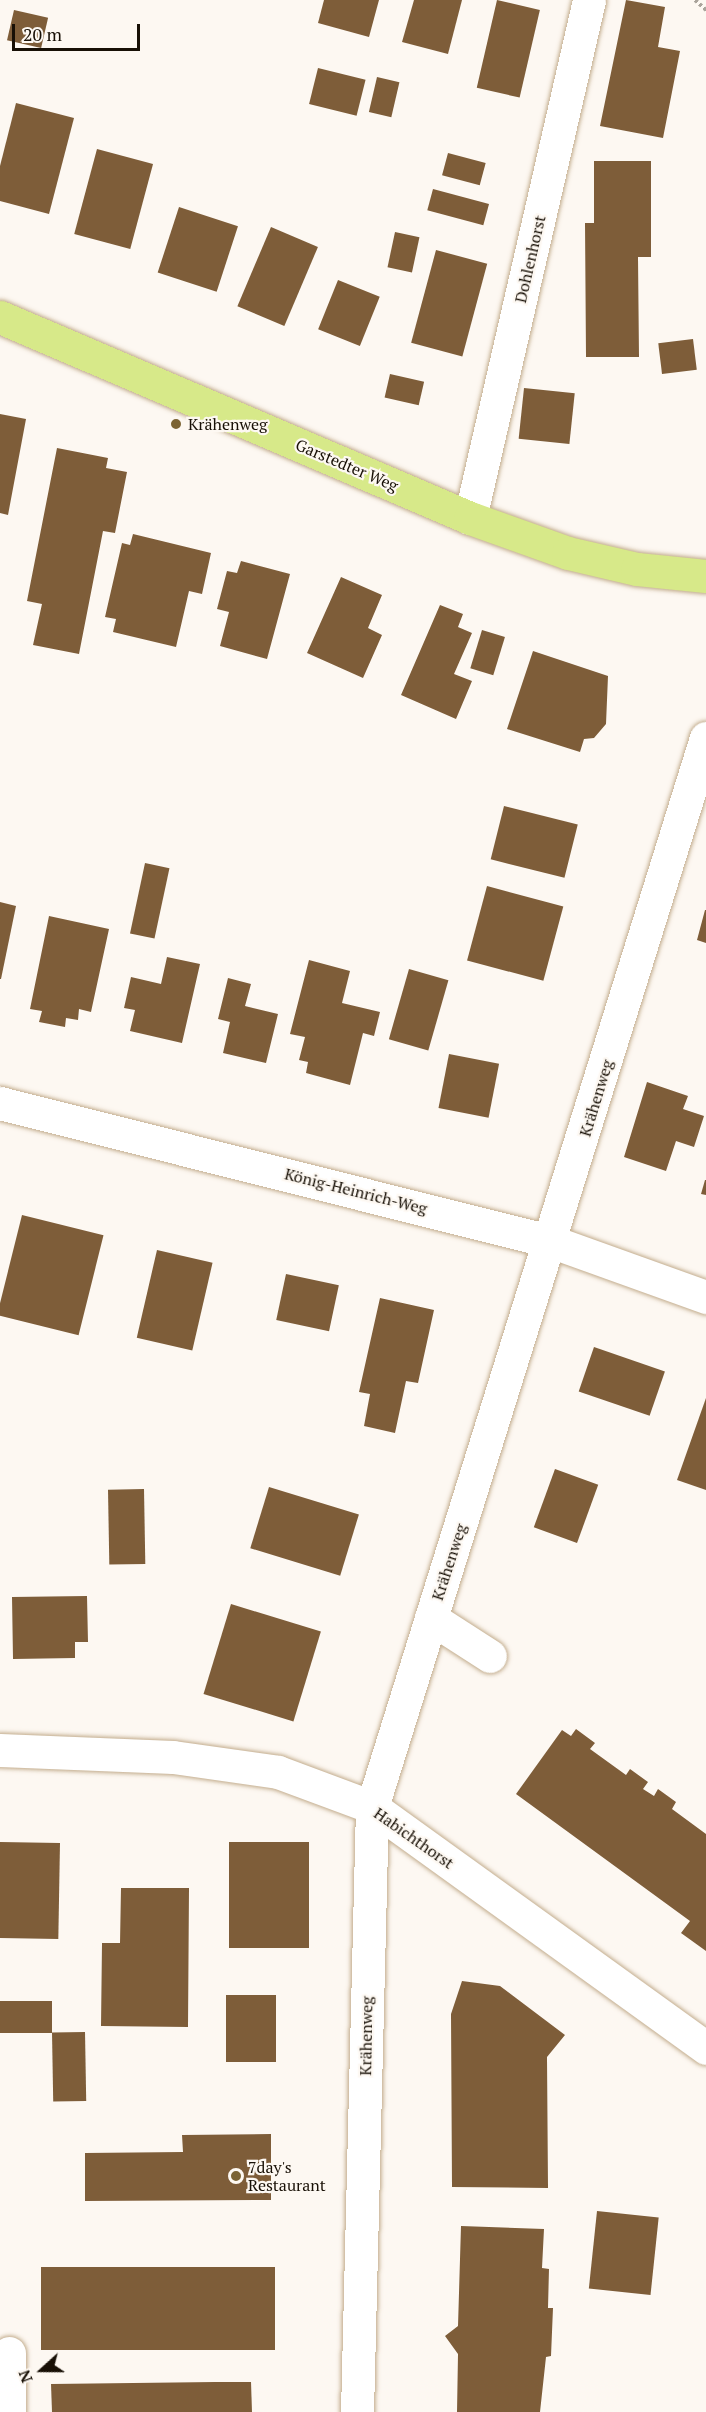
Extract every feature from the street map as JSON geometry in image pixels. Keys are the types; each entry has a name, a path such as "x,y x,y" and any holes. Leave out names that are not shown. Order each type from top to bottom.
{"main road":[{"name":"Garstedter Weg","path":"0,317 470,518 568,553 706,576"}],"street":[{"name":"Dohlenhorst","path":"470,518 589,0"},
{"name":"Krähenweg","path":"357,2412 372,1807 553,1242 706,738"},
{"name":"König-Heinrich-Weg","path":"0,1103 553,1242 706,1297"},
{"path":"431,1618 490,1656"},
{"name":"Habichthorst","path":"0,1750 173,1757 278,1772 372,1807 706,2048"},
{"path":"9,2353 9,2412"}],"path":[{"path":"695,0 706,10"}],"building":[{"path":"324,0 379,0 369,37 318,23"},
{"path":"414,0 462,0 448,54 402,42"},
{"path":"497,0 540,10 520,98 477,88"},
{"path":"626,0 665,7 658,47 680,51 663,138 600,126"},
{"path":"14,10 48,18 41,48 7,40"},
{"path":"318,68 366,80 357,116 309,104"},
{"path":"377,77 399,82 391,117 369,112"},
{"path":"16,103 74,118 49,214 0,201 0,166"},
{"path":"97,149 153,164 130,249 74,234"},
{"path":"448,153 486,163 480,185 442,175"},
{"path":"594,161 651,161 651,257 638,257 639,357 586,357 585,223 594,223"},
{"path":"433,189 489,204 483,225 427,210"},
{"path":"179,207 238,226 217,292 158,273"},
{"path":"271,227 318,247 284,326 237,306"},
{"path":"395,232 419,237 412,272 388,267"},
{"path":"436,250 487,264 462,356 411,343"},
{"path":"338,280 380,297 360,346 318,329"},
{"path":"693,339 697,370 662,374 658,343"},
{"path":"390,374 424,382 419,405 385,397"},
{"path":"524,388 575,393 569,444 519,439"},
{"path":"0,414 26,419 8,515 0,513"},
{"path":"57,448 108,458 106,468 127,472 115,533 103,531 79,654 33,645 42,604 27,601"},
{"path":"133,534 211,553 202,594 189,591 176,647 113,632 116,619 105,617 122,543 130,545"},
{"path":"241,561 290,574 267,659 220,646 229,612 217,609 227,571 237,573"},
{"path":"341,577 382,595 368,628 382,635 363,678 307,653"},
{"path":"440,605 463,614 458,627 472,633 454,674 472,681 456,719 401,695"},
{"path":"482,630 505,637 493,675 470,668"},
{"path":"533,651 608,676 606,724 594,738 584,739 580,752 507,729"},
{"path":"504,806 578,824 564,878 491,859"},
{"path":"145,863 169,868 154,939 130,933"},
{"path":"487,886 563,906 543,981 467,960"},
{"path":"0,902 16,906 1,979 0,979"},
{"path":"706,910 706,943 697,940"},
{"path":"49,916 109,929 91,1012 79,1009 78,1020 66,1018 65,1027 39,1022 42,1011 30,1009"},
{"path":"167,957 200,964 182,1043 130,1031 135,1010 124,1008 131,977 161,984"},
{"path":"309,960 350,971 342,1003 380,1012 374,1036 363,1033 350,1085 306,1073 308,1062 299,1060 305,1037 290,1034"},
{"path":"409,969 448,980 428,1050 389,1039"},
{"path":"228,978 251,984 245,1006 278,1014 266,1063 223,1053 230,1022 218,1019"},
{"path":"449,1054 499,1064 489,1118 439,1108"},
{"path":"647,1082 688,1096 683,1109 704,1116 694,1147 676,1141 666,1171 624,1157"},
{"path":"706,1180 706,1195 701,1194"},
{"path":"22,1215 104,1235 79,1335 0,1316 0,1303"},
{"path":"157,1250 213,1263 192,1351 137,1338"},
{"path":"286,1274 339,1285 329,1331 276,1320"},
{"path":"380,1298 434,1310 418,1383 406,1381 395,1433 364,1426 370,1394 359,1392"},
{"path":"594,1347 665,1371 650,1416 579,1391"},
{"path":"706,1398 706,1490 677,1480"},
{"path":"555,1469 598,1485 577,1543 534,1527"},
{"path":"269,1487 359,1514 340,1576 250,1548"},
{"path":"144,1489 145,1564 109,1565 108,1490"},
{"path":"87,1596 88,1642 75,1642 75,1658 13,1659 12,1597"},
{"path":"231,1604 321,1631 293,1721 204,1694"},
{"path":"576,1729 595,1743 590,1749 626,1775 630,1769 648,1782 643,1789 654,1796 658,1789 676,1802 672,1809 706,1834 706,1951 681,1933 690,1921 516,1794 562,1730 571,1736"},
{"path":"0,1842 60,1843 58,1939 0,1938"},
{"path":"229,1842 309,1842 309,1948 229,1948"},
{"path":"121,1888 189,1888 188,2027 101,2026 102,1943 120,1943"},
{"path":"462,1981 500,1986 565,2035 547,2057 548,2188 452,2187 451,2014"},
{"path":"226,1995 276,1995 276,2062 226,2062"},
{"path":"0,2001 52,2001 52,2033 0,2033"},
{"path":"85,2032 86,2101 53,2102 52,2033"},
{"path":"271,2134 271,2200 85,2201 85,2153 183,2152 182,2135"},
{"path":"597,2211 659,2217 651,2295 589,2289"},
{"path":"461,2226 544,2229 542,2268 549,2269 548,2308 553,2308 551,2356 546,2357 540,2412 457,2412 458,2354 445,2336 458,2326"},
{"path":"41,2267 275,2267 275,2350 41,2350"},
{"path":"251,2382 252,2412 52,2412 51,2384"}],"place":[{"name":"Krähenweg","path":"176,424"},
{"name":"7day's Restaurant","path":"236,2176"}]}
